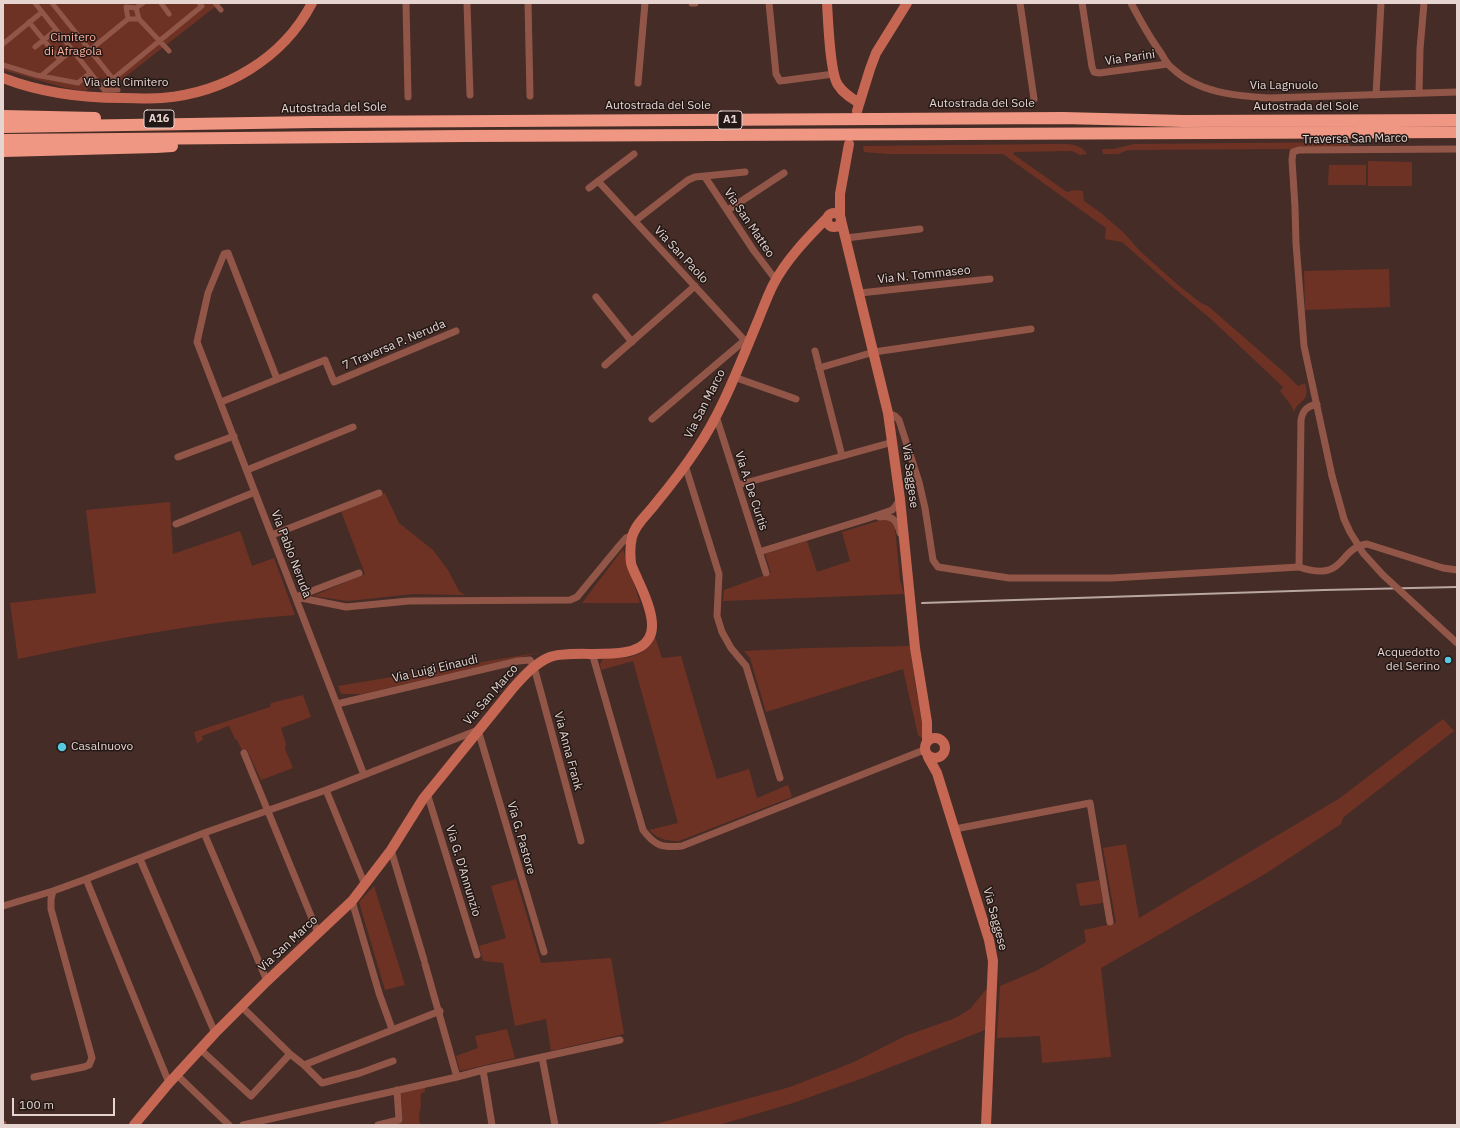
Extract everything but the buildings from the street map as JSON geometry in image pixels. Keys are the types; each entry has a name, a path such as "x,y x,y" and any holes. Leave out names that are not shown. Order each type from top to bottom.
{"highway":[{"name":"A16","path":"3,116 314,122"},
{"name":"Autostrada del Sole","path":"3,127 314,122 1055,118 1183,121 1457,120"},
{"name":"Autostrada del Sole","path":"3,140 1457,132"},
{"path":"3,151 156,148 248,138"}],"main road":[{"name":"Via del Cimitero","path":"3,78 39,90 83,97 162,98 206,90 238,77 261,63 295,30 312,3"},
{"path":"827,3 834,74 837,84 858,107 876,53 907,3"},
{"path":"834,220 849,144"},
{"name":"Via San Marco","path":"131,1125 241,1006 352,902 391,850 427,793 513,688 534,667 549,658 567,654 622,653 637,650 644,645 650,637 653,628 652,619 640,584 631,564 630,549 633,535 640,522 686,464 708,431 734,377 747,342 776,280 811,234 834,220"},
{"name":"Via Saggese","path":"834,220 846,237 888,413 900,499 915,648 926,722 926,749 937,773 989,940 992,961 986,1125"},
{"path":"926,722 944,743 945,749 940,758 937,773"},
{"path":"940,758 934,759 926,749 929,740 935,738 941,740"}],"street":[{"path":"35,3 104,90 118,90"},
{"path":"52,3 113,79 202,6 199,3"},
{"path":"136,8 142,3"},
{"path":"161,3 169,14"},
{"path":"215,3 221,10"},
{"path":"406,3 408,97"},
{"path":"467,3 470,95"},
{"path":"528,3 530,96"},
{"path":"638,83 645,3"},
{"path":"770,3 776,74 780,81 834,74"},
{"path":"1020,3 1034,99"},
{"name":"Via Parini","path":"1082,3 1092,68 1094,72 1099,73 1168,64"},
{"name":"Via Lagnuolo","path":"1130,3 1147,34 1168,64 1184,78 1207,89 1243,96 1270,98 1457,92"},
{"path":"1376,95 1381,3"},
{"path":"1418,93 1424,3"},
{"path":"128,18 125,5 136,8"},
{"path":"136,8 139,19 169,51"},
{"path":"3,44 42,12"},
{"path":"90,50 128,18 139,19"},
{"path":"29,22 60,60"},
{"path":"35,47 56,30"},
{"path":"40,76 72,50"},
{"path":"3,65 40,76 78,83 90,73"},
{"name":"Traversa San Marco","path":"1317,404 1304,346 1293,182 1293,152 1299,150 1457,149"},
{"path":"590,188 634,154"},
{"path":"635,221 688,180 745,172"},
{"path":"728,210 784,173"},
{"name":"Via San Matteo","path":"705,177 754,251 776,280"},
{"name":"Via San Paolo","path":"598,181 747,342"},
{"path":"846,237 920,229"},
{"name":"Via Pablo Neruda","path":"277,379 228,253 224,254 208,293 197,342 364,775"},
{"name":"Via N. Tommaseo","path":"860,293 990,279"},
{"path":"605,365 695,286"},
{"path":"596,297 632,342"},
{"path":"820,368 874,352 1031,329"},
{"name":"7 Traversa P. Neruda","path":"220,402 325,360 334,382 456,331"},
{"path":"652,419 747,342"},
{"path":"815,351 842,456"},
{"path":"734,377 796,399"},
{"path":"1299,567 1301,420 1303,411 1308,406 1317,404 1332,476 1344,519 1350,532 1363,553 1383,575 1457,642"},
{"path":"888,413 895,416 899,420 906,440 919,482 925,508 933,560 938,567 1009,578 1112,578 1299,567 1309,571 1321,572 1331,570 1339,565 1352,550 1360,545 1367,544 1443,568 1457,570"},
{"name":"Via A. De Curtis","path":"716,416 766,573"},
{"path":"247,470 353,427"},
{"path":"178,457 234,436"},
{"path":"738,485 893,442"},
{"path":"686,464 719,574 717,616 722,632 731,648 746,666 780,778"},
{"path":"176,524 255,492"},
{"path":"272,535 379,493"},
{"path":"759,552 892,510 900,499"},
{"path":"868,518 888,516 897,522 909,588"},
{"path":"296,597 346,607 409,601 570,600 577,597 626,538 633,535"},
{"path":"296,597 359,573"},
{"path":"592,653 643,830 651,840 662,846 682,846 926,749"},
{"name":"Via Luigi Einaudi","path":"337,704 518,661 530,660 534,667"},
{"name":"Via Anna Frank","path":"534,667 581,841"},
{"path":"3,906 53,891 140,859 204,833 326,790 478,730"},
{"name":"Via G. Pastore","path":"478,730 544,952"},
{"path":"244,753 318,933"},
{"path":"326,790 365,886"},
{"name":"Via G. D'Annunzio","path":"427,793 477,955"},
{"path":"955,829 1090,803 1110,922"},
{"path":"204,833 267,981"},
{"path":"391,850 440,1012 457,1077"},
{"path":"140,859 215,1033"},
{"path":"86,879 169,1083"},
{"path":"34,1077 87,1066 92,1058 51,908 53,891"},
{"path":"352,902 379,993 392,1029"},
{"path":"241,1006 322,1083 360,1073 393,1061"},
{"path":"304,1065 392,1029 440,1012"},
{"path":"243,1125 457,1077 542,1056 620,1040"},
{"path":"200,1049 251,1096 290,1054"},
{"path":"542,1056 555,1125"},
{"path":"483,1070 492,1125"},
{"path":"177,1075 229,1125"},
{"path":"378,1125 399,1120 397,1090"}],"green space":[{"name":"Cimitero di Afragola","path":"3,3 220,3 111,88 101,77 86,91 66,88 3,70"},
{"path":"1350,142 1350,148 1291,153 1290,149 1128,150 1118,154 1103,154 1102,149 1113,149 1134,144"},
{"path":"1067,144 1081,147 1087,154 1080,155 1072,151 1014,152 1013,154 1067,192 1074,190 1083,191 1084,201 1101,213 1124,233 1140,251 1178,285 1201,303 1208,306 1298,386 1305,383 1305,398 1294,412 1291,405 1280,391 1283,387 1212,320 1122,242 1105,239 1106,228 1003,154 888,154 864,152 863,146"},
{"path":"1368,161 1412,162 1412,186 1368,186"},
{"path":"1329,165 1366,165 1366,185 1328,185"},
{"path":"1389,269 1390,307 1305,310 1304,271"},
{"path":"385,493 399,523 433,550 448,570 459,591 465,595 413,594 348,601 313,596 365,574 341,511"},
{"path":"170,502 173,554 240,531 252,566 274,558 295,615 225,622 156,632 18,659 10,603 96,593 86,510"},
{"path":"885,519 892,521 895,528 900,580 904,594 723,601 724,590 771,573 765,554 807,541 817,572 850,561 842,532"},
{"path":"623,549 640,603 582,603"},
{"path":"655,637 662,658 681,656 717,779 749,769 757,798 788,785 792,797 679,841 662,839 649,830 678,823 633,661 601,670 600,664 602,660 606,658 624,658 640,654 648,647"},
{"path":"910,646 924,732 923,739 918,735 903,669 766,712 750,658 744,651 809,648"},
{"path":"542,652 362,694 341,694 338,686"},
{"path":"303,695 311,717 281,728 286,744 285,749 293,768 261,780 247,750 243,752 229,726 202,736 203,740 197,743 194,732 270,707 271,703"},
{"path":"1443,719 1454,731 1350,812 1343,818 1341,824 1265,874 1101,968 1111,1057 1042,1063 1040,1036 997,1038 1000,986 1038,970 1086,942 1084,930 1116,923 1103,848 1126,844 1139,918 1340,798"},
{"path":"516,879 541,963 611,958 624,1034 551,1051 546,1019 515,1026 503,963 483,961 479,946 506,938 491,886"},
{"path":"1099,880 1103,903 1080,906 1076,884"},
{"path":"374,886 405,985 385,990 359,902"},
{"path":"988,987 985,1030 863,1078 793,1103 719,1125 652,1125 790,1087 854,1062 905,1036 953,1019 962,1014 970,1009"},
{"path":"507,1029 515,1058 460,1071 456,1056 478,1048 475,1036"},
{"path":"425,1087 425,1091 421,1094 419,1117 421,1125 396,1125 403,1122 401,1093"}],"railway":[{"path":"922,603 1457,587"}],"place":[{"name":"Acquedotto del Serino","path":"1448,660"},
{"name":"Casalnuovo","path":"62,747"}]}
